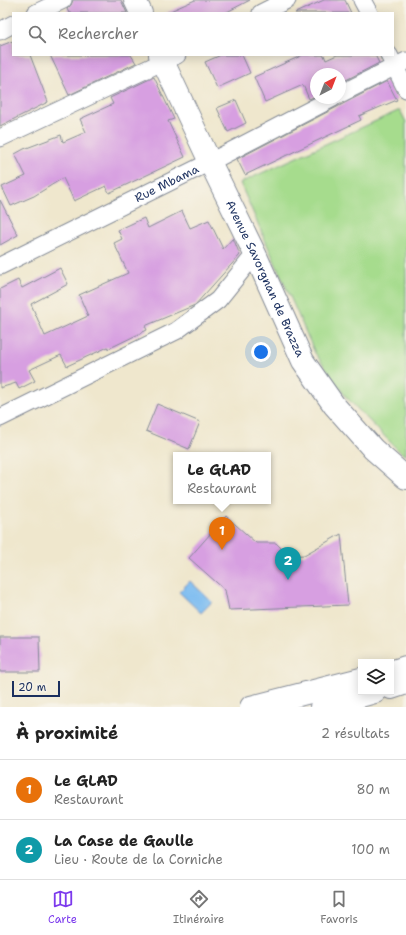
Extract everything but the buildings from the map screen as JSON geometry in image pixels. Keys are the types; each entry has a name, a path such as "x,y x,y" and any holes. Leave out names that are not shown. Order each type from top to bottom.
{"main road":[{"path":"134,0 140,12"},
{"name":"Avenue Savorgnan de Brazza","path":"167,57 210,162 255,254 303,361 334,405 353,427 373,449 406,478"},
{"path":"394,671 406,667"},
{"path":"251,707 358,680"},
{"path":"394,687 406,684"},
{"path":"321,707 364,695"}],"street":[{"path":"38,12 63,0"},
{"path":"263,12 287,0"},
{"path":"362,0 368,12"},
{"path":"0,31 12,25"},
{"path":"0,138 167,57"},
{"path":"346,91 397,61 406,89"},
{"name":"Rue Mbama","path":"0,266 210,162 321,104"},
{"path":"0,418 176,331 218,300 255,254"}],"green space":[{"path":"400,110 406,122 406,456 399,451 346,397 315,353 240,183"}],"water":[{"path":"190,581 212,602 201,613 179,592"}],"place":[{"name":"Le GLAD","path":"222,550"},
{"name":"La Case de Gaulle","path":"288,580"}]}
